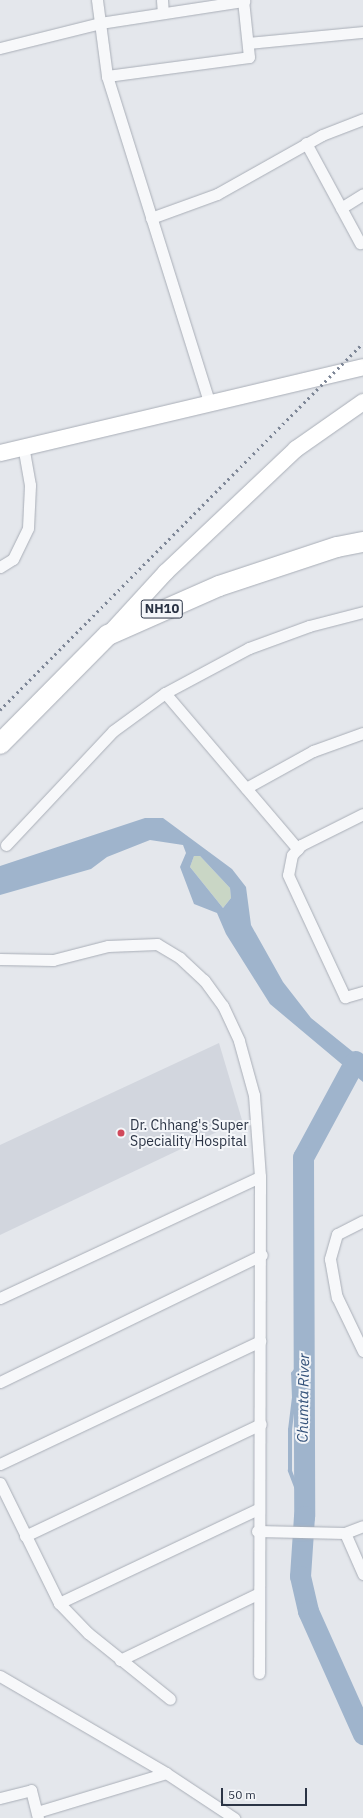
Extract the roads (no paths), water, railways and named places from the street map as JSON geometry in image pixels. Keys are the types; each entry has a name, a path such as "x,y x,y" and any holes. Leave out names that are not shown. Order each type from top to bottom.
{"highway":[{"name":"NH10","path":"0,744 108,635 219,586 337,547 363,542"}],"street":[{"path":"97,0 107,76 210,404"},
{"path":"162,0 163,13"},
{"path":"0,48 100,23 244,0 249,57 107,76"},
{"path":"248,43 363,32"},
{"path":"151,218 217,194 306,144 363,120"},
{"path":"306,144 360,242"},
{"path":"341,208 363,194"},
{"path":"0,453 363,367"},
{"path":"108,635 166,572 296,449 363,402"},
{"path":"0,567 13,560 28,528 30,485 23,447"},
{"path":"6,845 113,730 165,693 256,645 309,626 363,612"},
{"path":"165,693 298,849"},
{"path":"246,788 313,751 363,733"},
{"path":"363,814 319,834 298,849 288,868 291,887 345,997 363,992"},
{"path":"0,959 53,960 135,942 157,944 180,958 204,980 223,1006 238,1041 254,1095 260,1177 262,1255 260,1341 261,1424 257,1531 259,1673"},
{"path":"0,1298 260,1177"},
{"path":"363,1221 337,1234 330,1259 337,1297 363,1351"},
{"path":"0,1382 262,1255"},
{"path":"0,1464 260,1341"},
{"path":"25,1536 261,1424"},
{"path":"0,1483 59,1603 120,1660 170,1699"},
{"path":"59,1603 258,1509"},
{"path":"257,1531 345,1533 363,1526"},
{"path":"345,1533 363,1574"},
{"path":"120,1660 259,1594"},
{"path":"0,1676 166,1773 234,1818"},
{"path":"0,1798 31,1790 38,1815 166,1773"}],"water":[{"path":"145,818 163,818 232,869 246,887 251,925 283,982 311,1018 363,1060 363,1082 270,1004 226,934 217,913 194,904 180,867 186,853 183,845 150,840 107,857 91,869 0,895 0,866","holes":["194,856 200,856 230,888 231,898 223,908 190,867"]}],"waterway":[{"name":"Chumta River","path":"355,1061 303,1157 304,1516 300,1576 308,1611 363,1734"},
{"path":"301,1500 290,1471 290,1430 294,1399 293,1374 304,1359"}],"railway":[{"path":"0,710 363,343"}],"place":[{"name":"Dr. Chhang's Super Speciality Hospital","path":"121,1133"}]}
